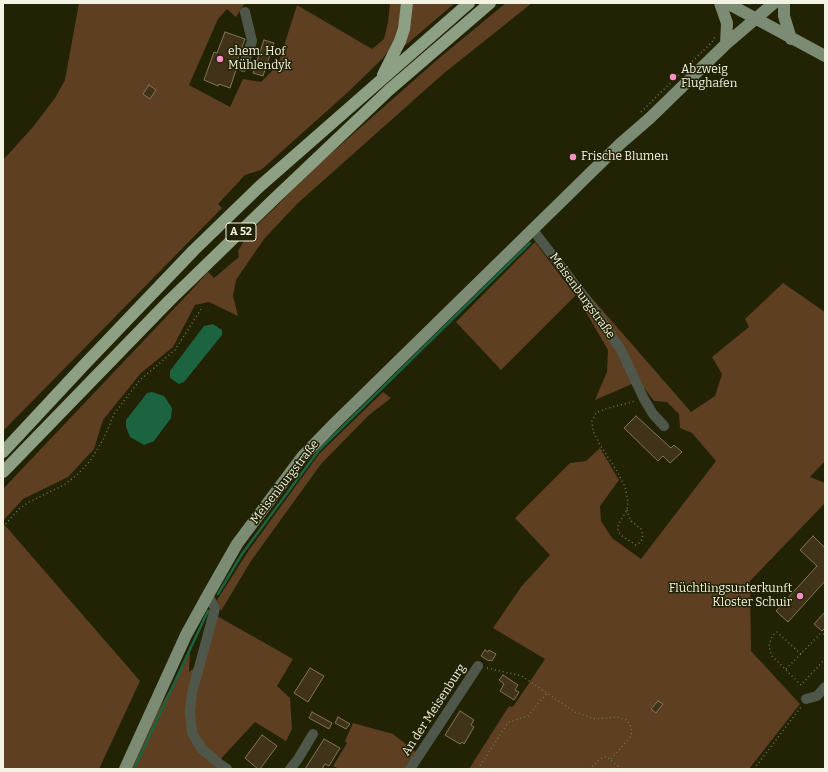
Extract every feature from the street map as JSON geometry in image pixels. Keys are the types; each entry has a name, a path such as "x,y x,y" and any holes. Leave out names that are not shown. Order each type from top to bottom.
{"highway":[{"path":"380,80 402,35 407,3"},
{"name":"A 52","path":"3,452 194,250 259,187 469,3"},
{"name":"A 52","path":"3,472 169,302 272,201 388,90 490,3"}],"main road":[{"path":"720,3 727,24 726,44"},
{"path":"727,3 791,39 825,56"},
{"name":"Meisenburgstraße","path":"125,769 186,635 208,595 237,544 302,457 620,144 650,118 726,44 756,20 774,3"},
{"path":"784,3 784,16 791,39"}],"lane":[{"path":"243,67 252,41 245,12"},
{"name":"Meisenburgstraße","path":"533,230 595,311 621,350 644,399 653,414 664,426"},
{"path":"208,595 215,608 192,693 190,712 192,733 202,749 227,769"},
{"name":"An der Meisenburg","path":"410,769 478,666"},
{"path":"806,700 817,696 825,687"},
{"path":"290,769 298,759 312,734"}],"path":[{"path":"3,527 19,509 29,502 64,485 78,474 90,461 104,438 114,414 140,380 175,350 201,309"},
{"path":"627,510 618,525 618,531 622,536 636,545 641,542 643,535 641,528 630,520 627,510 628,501 625,487 618,471 600,445 593,431 592,421 596,413 605,409 644,399"},
{"path":"801,654 778,632 772,636 769,646 771,655 801,685 825,660"},
{"path":"786,670 820,634 825,633"},
{"path":"478,666 522,676 575,712 595,719 617,717 627,720 632,732 630,737 610,759"},
{"path":"478,769 506,724 528,716 547,693"},
{"path":"754,769 806,700"},
{"path":"589,769 600,759 608,757 621,769"}],"shaded area":[{"path":"79,3 245,3 236,17 227,9 218,19 189,85 230,107 243,79 261,82 278,65 297,5 372,49 384,39 390,3 401,3 402,20 396,41 383,58 347,93 261,170 245,175 218,204 222,208 3,431 3,160 33,127 55,98 65,80"},
{"path":"412,3 455,3 401,49"},
{"path":"506,3 532,3 443,74 298,203 264,239 236,280 233,296 238,316 209,302 195,305 173,347 141,373 103,420 94,449 68,477 23,499 3,521 3,489 208,272 214,278 239,257 238,251 248,234 318,165 438,59"},
{"path":"535,242 575,295 583,288 691,412 715,396 722,374 712,357 749,327 745,319 783,283 825,312 825,461 810,477 825,483 825,503 750,581 751,651 800,704 749,769 469,769 509,706 512,707 515,704 545,659 493,628 521,587 550,555 515,518 570,463 586,461 600,448 619,480 600,506 601,521 612,538 641,559 716,461 692,433 680,428 679,414 667,402 654,401 639,381 595,400 607,372 608,350 576,295 501,370 456,322"},
{"path":"213,324 222,330 222,335 184,382 179,384 170,378 170,371 204,326"},
{"path":"152,392 164,396 172,408 171,418 154,441 144,445 130,437 126,427 126,420 147,393"},
{"path":"383,392 391,398 369,415 321,464 251,561 221,611 217,600 249,550 319,454"},
{"path":"3,523 140,681 99,769 3,769"},
{"path":"217,616 293,659 277,686 290,698 292,729 286,741 255,722 216,764 224,769 130,769 154,718 190,653 189,672 203,661"},
{"path":"353,723 393,734 416,752 406,769 339,769 333,766 347,743 345,741"}],"building":[{"name":"ehem. Hof Mühlendyk","path":"225,32 245,39 234,69 236,70 230,88 219,84 218,86 204,80 214,52 217,53"},
{"path":"264,40 274,43 263,76 253,73"},
{"path":"149,85 156,90 150,99 143,94"},
{"path":"636,416 671,448 674,445 682,452 670,463 663,456 658,461 624,428"},
{"name":"Flüchtlingsunterkunft Kloster Schuir","path":"813,536 825,548 825,581 788,622 776,611 817,566 800,550"},
{"path":"825,612 825,628 822,631 814,624"},
{"path":"485,650 488,652 489,650 496,654 492,661 489,661 481,656"},
{"path":"310,668 324,676 308,702 294,693"},
{"path":"503,675 518,685 515,690 519,692 514,700 500,691 504,684 499,680"},
{"path":"658,701 663,704 656,713 651,709"},
{"path":"460,711 474,720 471,725 474,727 464,744 462,742 460,744 445,735"},
{"path":"312,712 332,723 329,729 309,718"},
{"path":"338,717 350,724 346,729 335,723"},
{"path":"262,735 277,746 260,769 258,769 245,758"},
{"path":"324,739 340,748 329,766 325,764 322,769 305,769"}],"waterway":[{"path":"218,594 242,554 319,450 530,243"},
{"path":"134,769 208,611"}],"place":[{"name":"ehem. Hof Mühlendyk","path":"220,59"},
{"name":"Abzweig Flughafen","path":"673,77"},
{"name":"Frische Blumen","path":"573,157"},
{"name":"Flüchtlingsunterkunft Kloster Schuir","path":"800,596"}]}
